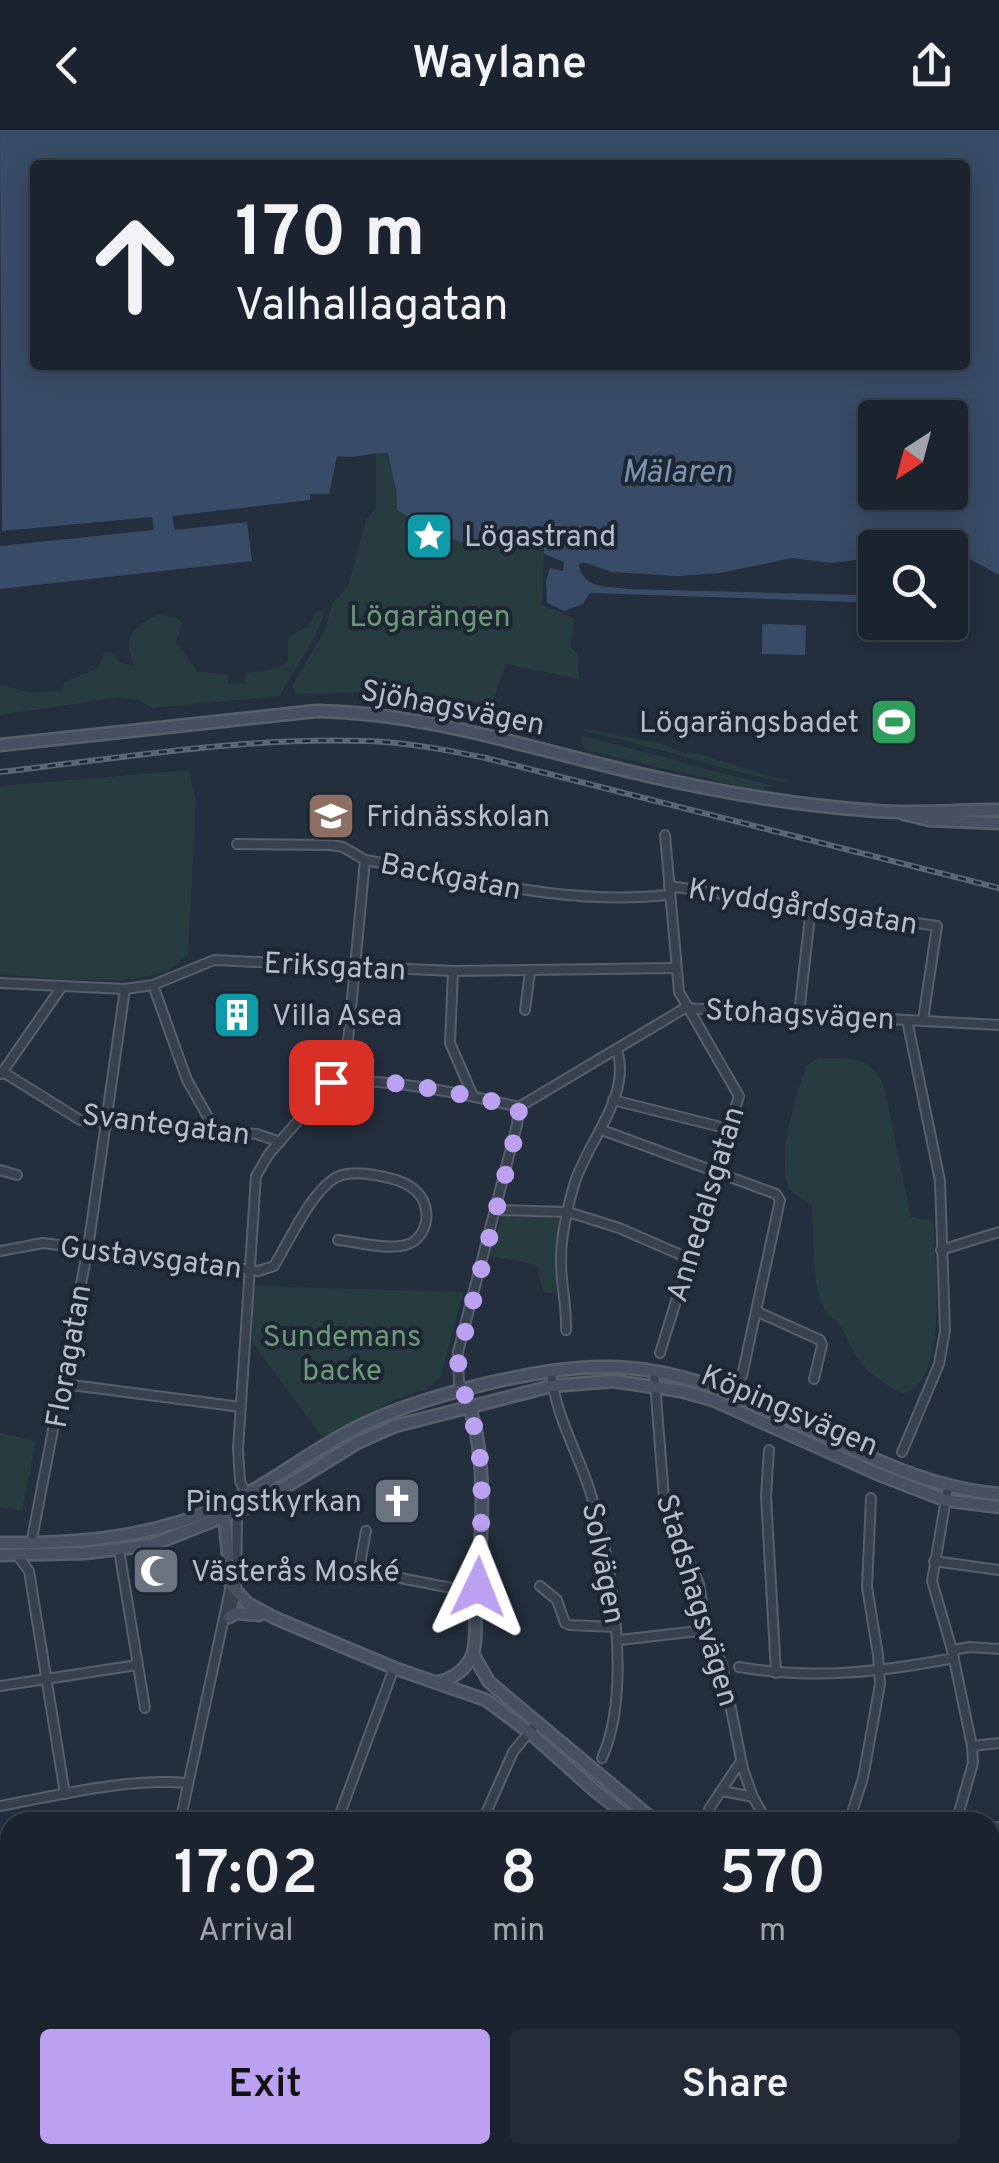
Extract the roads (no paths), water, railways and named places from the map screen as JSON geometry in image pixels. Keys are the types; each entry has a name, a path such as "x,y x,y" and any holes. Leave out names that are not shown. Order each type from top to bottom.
{"main road":[{"name":"Sjöhagsvägen","path":"0,745 316,711 350,711 436,722 661,779 754,798 893,811 999,810"},
{"name":"Sjöhagsvägen","path":"893,811 930,820 999,823"},
{"name":"Köpingsvägen","path":"0,1543 140,1534 226,1504 381,1415 463,1391 551,1372 606,1366 654,1371 720,1391 890,1468 948,1487 999,1494"},
{"name":"Köpingsvägen","path":"0,1555 152,1546 251,1507 375,1434 412,1420 552,1386 613,1381 654,1386 737,1409 880,1476 945,1500 999,1508"},
{"path":"438,1682 462,1670 473,1654 479,1448 463,1391"},
{"path":"226,1504 231,1516 228,1546 234,1589 275,1618"},
{"path":"194,1531 217,1534 228,1546"},
{"path":"229,1617 250,1613 275,1618 394,1668 486,1700 533,1728 643,1812"},
{"path":"473,1654 490,1682 533,1728 594,1790 622,1812"}],"street":[{"name":"Annedalsgatan","path":"660,1353 738,1102 738,1090 679,992 665,835"},
{"name":"Backgatan","path":"237,844 344,847 366,860 563,896 630,899 669,890"},
{"path":"251,1507 244,1494 238,1449 256,1176 262,1162 331,1082 348,1041 366,860"},
{"name":"Kryddgårdsgatan","path":"669,890 937,926 922,1020"},
{"path":"799,1014 811,907"},
{"name":"Eriksgatan","path":"0,983 61,988 153,986 214,960 453,971 675,968"},
{"path":"453,971 450,1043 474,1097"},
{"path":"525,1010 530,972"},
{"path":"153,986 186,1080 208,1117 208,1130"},
{"path":"1,1074 61,988"},
{"name":"Floragatan","path":"31,1544 88,1248 125,989"},
{"name":"Stohagsvägen","path":"519,1108 686,1008 999,1025"},
{"path":"902,1452 943,1352 940,1181 906,1020"},
{"path":"566,1330 561,1259 568,1212 575,1182 614,1100 622,1067 617,1049"},
{"name":"Svantegatan","path":"1,1074 80,1120 257,1134 280,1142"},
{"path":"331,1082 355,1079 519,1108 458,1352 463,1391"},
{"path":"614,1100 729,1129"},
{"path":"602,1130 776,1194 780,1200 742,1376"},
{"path":"0,1170 18,1175"},
{"name":"Gustavsgatan","path":"0,1251 43,1243 266,1270 274,1266 315,1198 335,1178 370,1174 402,1182 424,1202 426,1225 421,1236 408,1245 338,1240"},
{"path":"496,1210 568,1212 619,1228 688,1258"},
{"path":"941,1250 999,1232"},
{"path":"758,1312 820,1340 814,1378"},
{"name":"Stadshagsvägen","path":"654,1371 662,1486 699,1584 707,1630 722,1664 742,1760 761,1812"},
{"name":"Solvägen","path":"551,1372 552,1386 593,1505 620,1640 612,1717 602,1758"},
{"path":"64,1384 241,1407"},
{"path":"768,1450 766,1496 776,1674"},
{"path":"948,1487 934,1561 933,1592 953,1654 972,1746 973,1764 960,1812"},
{"path":"852,1812 863,1778 879,1672 866,1586 872,1498"},
{"path":"220,1626 229,1617 234,1589 231,1516"},
{"path":"366,1531 358,1570 477,1593"},
{"path":"119,1550 145,1708"},
{"path":"17,1555 29,1571 65,1794"},
{"path":"934,1561 999,1570"},
{"path":"540,1586 558,1600 564,1623 615,1628"},
{"path":"182,1812 220,1626 234,1589"},
{"path":"620,1640 707,1630"},
{"path":"739,1667 776,1674 837,1675 879,1672 970,1647 999,1649"},
{"path":"0,1686 138,1664"},
{"path":"340,1812 394,1668"},
{"path":"490,1812 513,1752 533,1728"},
{"path":"972,1746 999,1742"},
{"path":"709,1809 742,1760"},
{"path":"0,1806 65,1794 187,1783"},
{"path":"723,1791 753,1797"}],"water":[{"name":"Mälaren","path":"0,130 999,130 999,575 968,558 968,530 858,530 858,560 832,563 792,558 720,573 678,576 612,572 583,562 579,565 585,578 597,585 627,589 858,593 858,607 857,602 590,593 583,604 564,611 547,603 550,568 563,571 564,562 544,554 544,541 511,533 497,543 472,544 419,523 397,510 388,453 375,453 337,456 329,494 310,494 310,500 172,516 175,530 247,522 252,561 0,589 0,546 154,530 152,517 2,531"},
{"path":"762,624 806,625 805,655 762,654"}],"railway":[{"path":"0,772 274,742 411,745 486,758 999,888"}],"place":[{"name":"Lögastrand","path":"429,536"},
{"name":"Lögarängsbadet","path":"894,722"},
{"name":"Fridnässkolan","path":"331,816"},
{"name":"Villa Asea","path":"237,1015"},
{"name":"Pingstkyrkan","path":"397,1501"},
{"name":"Västerås Moské","path":"156,1571"}],"park label":[{"name":"Lögarängen","path":"430,616"},
{"name":"Sundemans backe","path":"342,1353"}]}
